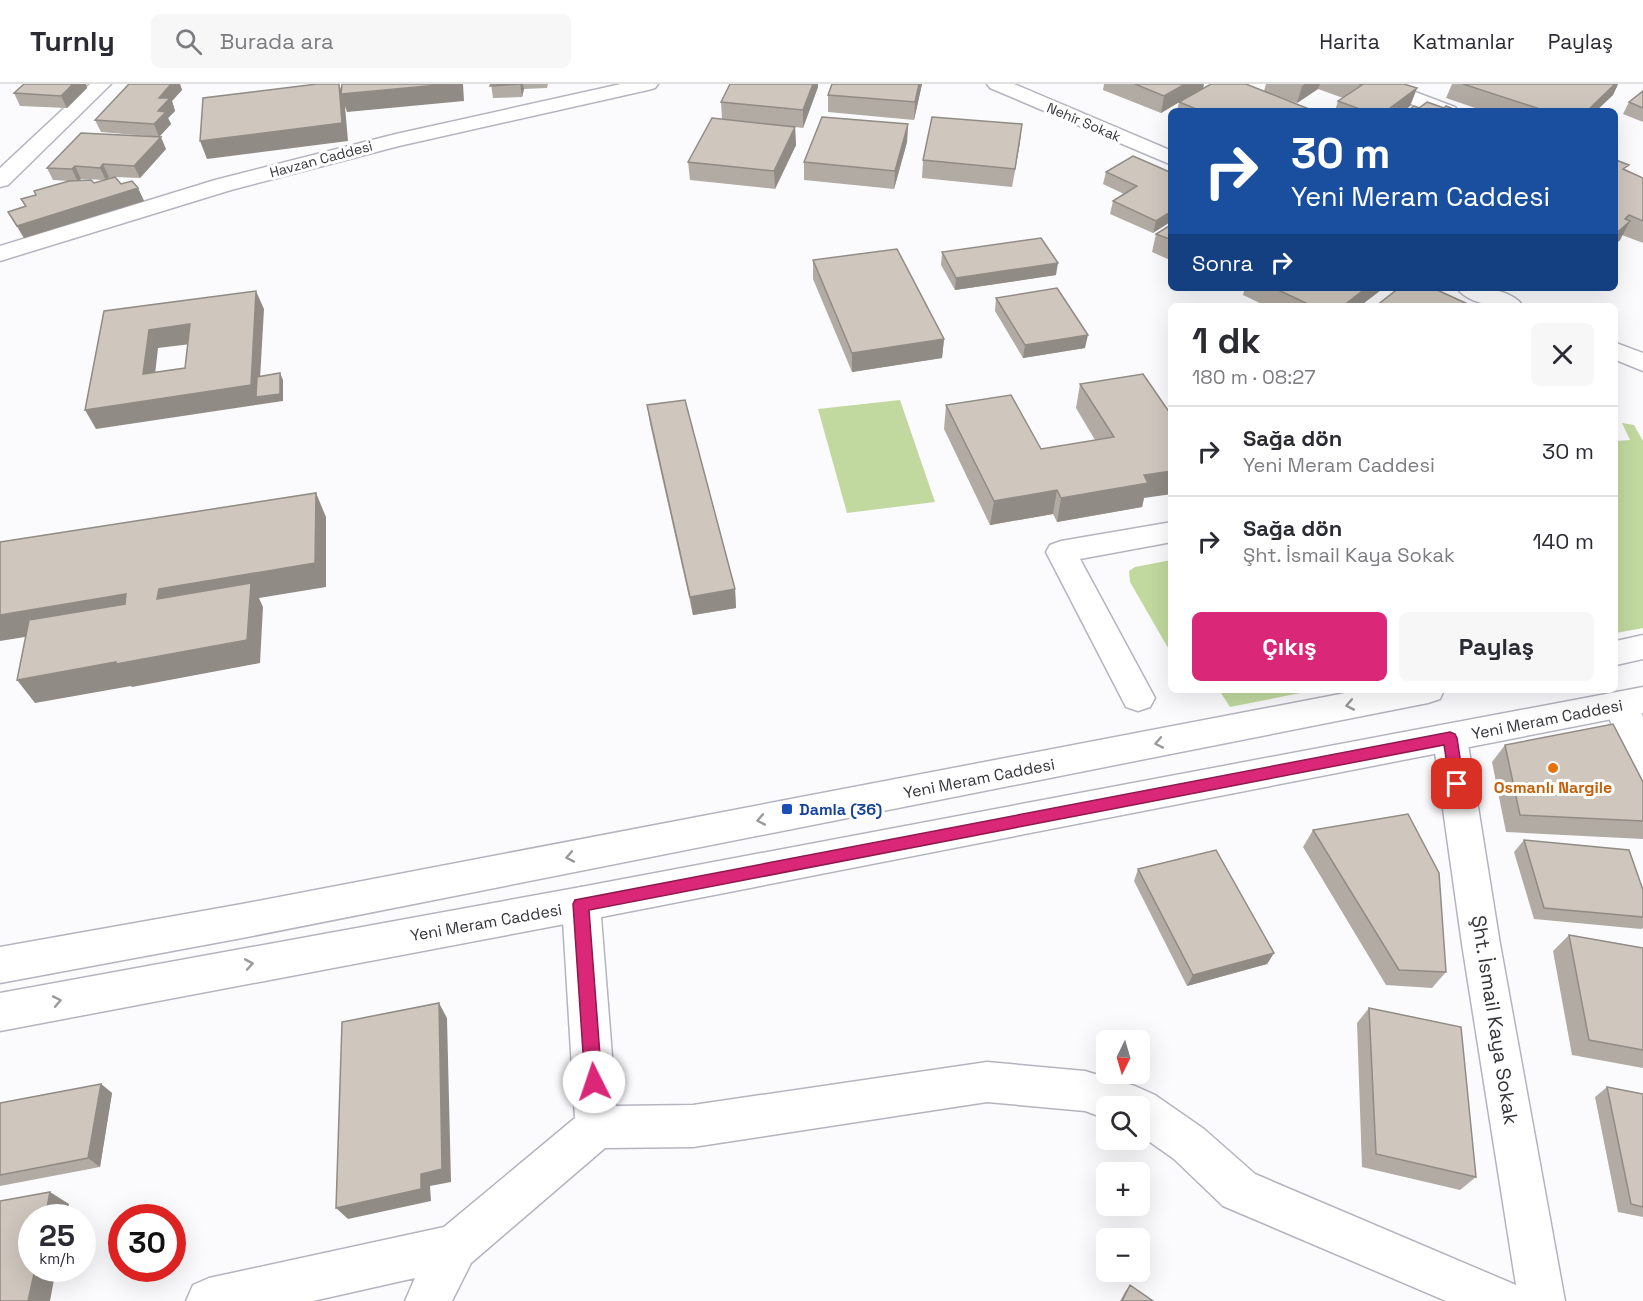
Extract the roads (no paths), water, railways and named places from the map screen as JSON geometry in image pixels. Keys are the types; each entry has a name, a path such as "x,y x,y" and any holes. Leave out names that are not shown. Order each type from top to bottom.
{"street":[{"path":"0,180 101,84"},
{"name":"Havzan Caddesi","path":"0,254 234,182 396,140 648,84"},
{"name":"Nehir Sokak","path":"997,84 1168,157"},
{"path":"1376,84 1440,108"},
{"path":"1476,291 1504,303"},
{"path":"1618,352 1643,363"},
{"path":"1618,378 1643,374"},
{"path":"1138,698 1061,552 1168,533"},
{"path":"1618,653 1643,647"},
{"name":"Yeni Meram Caddesi","path":"0,965 266,916 1413,693"},
{"path":"1633,702 1643,778"},
{"name":"Yeni Meram Caddesi","path":"0,1012 580,904 1633,702"},
{"name":"Şht. İsmail Kaya Sokak","path":"1450,738 1481,944 1542,1301"},
{"path":"580,904 597,1127"},
{"path":"428,1301 456,1247 597,1127 693,1126 987,1082 1085,1091 1101,1096"},
{"path":"1150,1117 1189,1144 1239,1190 1500,1301"},
{"path":"209,1301 456,1247"}],"place":[{"name":"Osmanlı Nargile","path":"1553,768"},
{"name":"Damla (36)","path":"787,809"}]}
